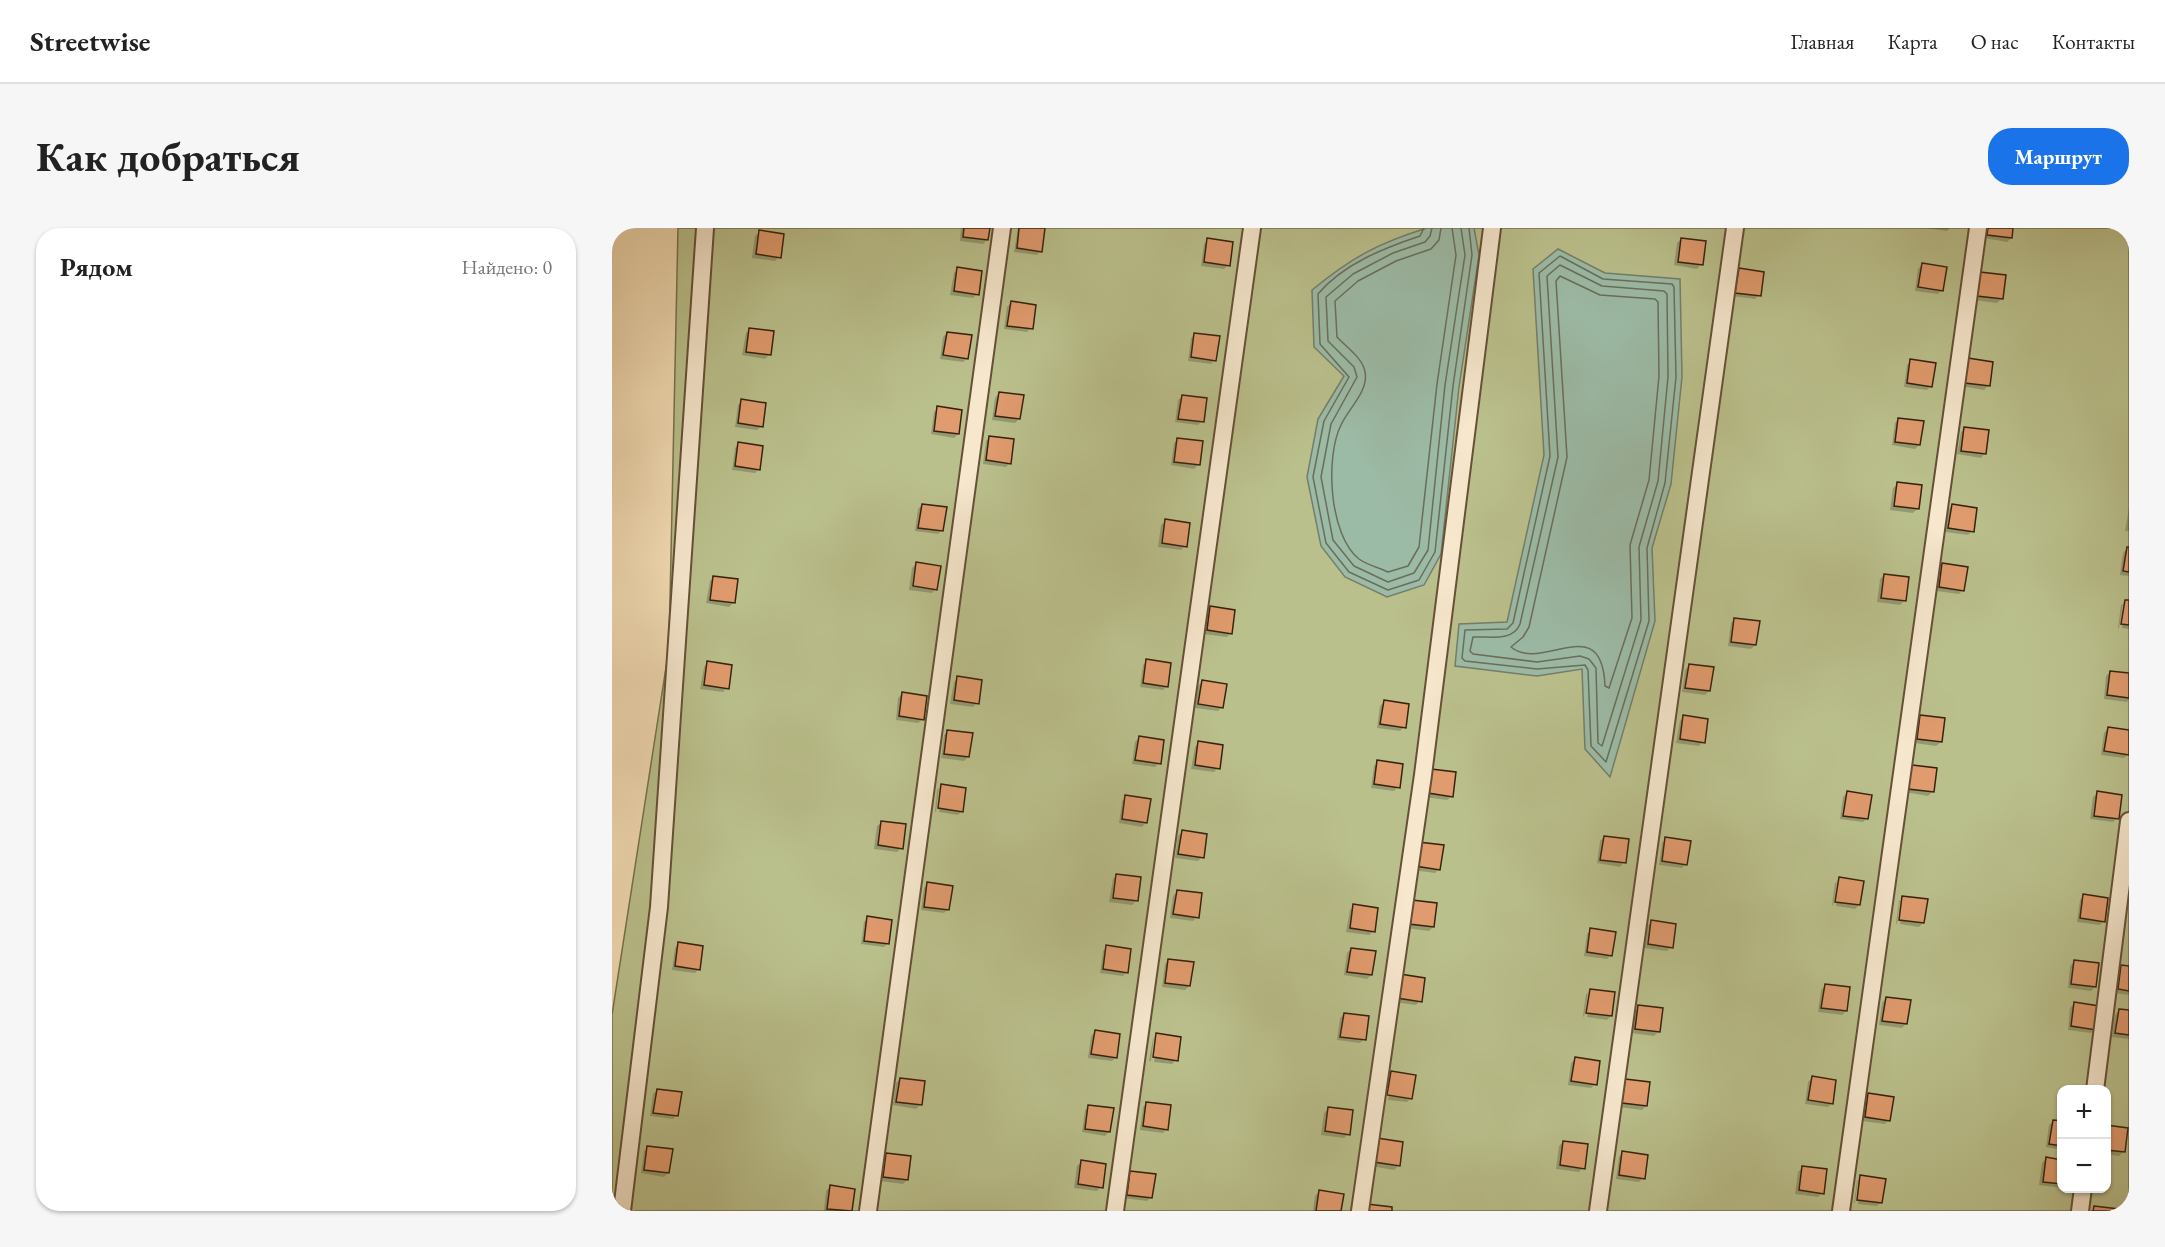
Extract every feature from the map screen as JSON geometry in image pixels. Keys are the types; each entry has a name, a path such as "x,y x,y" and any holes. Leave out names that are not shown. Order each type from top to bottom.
{"lane":[{"path":"622,1211 659,907 705,228"},
{"path":"868,1211 1002,228"},
{"path":"1115,1211 1252,228"},
{"path":"1360,1211 1423,775 1492,228"},
{"path":"1598,1211 1735,228"},
{"path":"1841,1211 1978,228"},
{"path":"2096,1085 2129,821"},
{"path":"2080,1211 2082,1193"}],"green space":[{"path":"678,228 2129,228 2129,1211 612,1211 612,1015 669,648"}],"water":[{"path":"1427,228 1474,228 1479,255 1459,387 1441,554 1424,585 1387,597 1345,577 1321,546 1307,477 1318,419 1344,376 1314,347 1312,290 1366,253"},
{"path":"1558,249 1605,273 1680,279 1682,377 1671,484 1652,548 1655,621 1610,777 1585,749 1582,669 1537,676 1455,666 1459,624 1507,622 1544,455 1533,269"}],"building":[{"path":"964,228 990,228 988,240 963,237"},
{"path":"1019,228 1045,228 1042,252 1017,248"},
{"path":"1988,228 2013,228 2012,238 1987,235"},
{"path":"759,230 784,234 781,258 756,254"},
{"path":"1207,238 1233,242 1230,266 1204,262"},
{"path":"1681,238 1706,241 1703,265 1678,262"},
{"path":"1922,263 1947,267 1943,291 1918,287"},
{"path":"957,267 982,271 979,295 954,291"},
{"path":"1739,268 1764,272 1761,296 1735,293"},
{"path":"1980,272 2006,275 2003,299 1977,296"},
{"path":"1011,301 1036,305 1033,329 1007,326"},
{"path":"749,328 774,331 771,355 746,352"},
{"path":"947,332 972,335 968,359 943,355"},
{"path":"1194,333 1220,336 1216,361 1191,357"},
{"path":"1968,358 1993,362 1990,386 1965,383"},
{"path":"1910,359 1936,363 1932,387 1907,383"},
{"path":"999,392 1024,395 1020,419 995,416"},
{"path":"1182,395 1207,398 1204,422 1178,419"},
{"path":"741,399 766,403 763,427 738,423"},
{"path":"937,406 962,410 959,434 934,431"},
{"path":"1898,418 1924,421 1920,445 1895,442"},
{"path":"1964,427 1989,430 1986,454 1961,451"},
{"path":"989,436 1014,439 1011,464 986,460"},
{"path":"1177,438 1203,441 1200,465 1174,462"},
{"path":"738,442 763,446 760,470 735,466"},
{"path":"1897,482 1922,485 1919,509 1894,506"},
{"path":"922,504 947,507 943,531 918,528"},
{"path":"1952,504 1977,508 1974,532 1948,528"},
{"path":"1165,519 1190,523 1187,547 1162,543"},
{"path":"2127,547 2129,547 2129,572 2123,571"},
{"path":"916,562 941,566 937,590 913,586"},
{"path":"1942,563 1968,567 1964,591 1939,587"},
{"path":"1884,574 1909,577 1906,601 1881,598"},
{"path":"713,576 738,579 735,603 710,600"},
{"path":"2125,600 2129,600 2129,625 2121,624"},
{"path":"1210,606 1235,610 1232,634 1207,630"},
{"path":"1734,618 1760,621 1756,645 1731,642"},
{"path":"1146,659 1171,663 1168,687 1143,683"},
{"path":"707,661 732,665 729,689 704,685"},
{"path":"1689,664 1714,667 1710,691 1685,688"},
{"path":"2110,671 2129,673 2129,698 2107,695"},
{"path":"957,676 982,680 979,704 954,700"},
{"path":"1202,680 1227,684 1223,708 1198,704"},
{"path":"902,692 927,696 924,720 899,716"},
{"path":"1384,700 1409,704 1406,728 1380,724"},
{"path":"1683,715 1708,719 1705,743 1680,739"},
{"path":"1920,715 1945,718 1942,742 1917,739"},
{"path":"2108,727 2129,730 2129,755 2104,751"},
{"path":"947,730 973,733 969,757 944,754"},
{"path":"1139,736 1164,740 1161,764 1135,760"},
{"path":"1198,741 1223,745 1220,769 1195,765"},
{"path":"1377,760 1403,764 1400,788 1374,784"},
{"path":"1912,765 1937,768 1934,792 1908,789"},
{"path":"1431,769 1456,772 1453,797 1428,793"},
{"path":"941,784 966,788 963,812 938,808"},
{"path":"1847,791 1872,795 1868,819 1843,816"},
{"path":"2097,791 2122,795 2119,819 2094,816"},
{"path":"1125,795 1151,799 1147,823 1122,819"},
{"path":"881,821 906,824 903,849 878,845"},
{"path":"1182,830 1207,834 1204,858 1178,854"},
{"path":"1604,836 1629,839 1626,863 1600,860"},
{"path":"1665,837 1691,841 1687,865 1662,861"},
{"path":"1418,842 1444,845 1440,870 1415,866"},
{"path":"1116,874 1141,877 1138,901 1113,898"},
{"path":"1839,877 1864,881 1860,905 1835,902"},
{"path":"927,882 953,886 949,910 924,907"},
{"path":"1177,890 1202,893 1199,918 1173,914"},
{"path":"2083,894 2108,898 2105,922 2080,918"},
{"path":"1902,896 1928,899 1924,923 1899,920"},
{"path":"1412,900 1437,903 1434,927 1409,924"},
{"path":"1353,904 1378,908 1375,932 1350,928"},
{"path":"867,916 892,920 889,944 864,941"},
{"path":"1651,920 1676,924 1673,948 1648,944"},
{"path":"1590,928 1616,932 1612,956 1587,952"},
{"path":"678,942 703,946 700,970 675,966"},
{"path":"1106,945 1131,949 1128,973 1103,969"},
{"path":"1351,948 1376,951 1372,975 1347,972"},
{"path":"1168,959 1194,962 1190,986 1165,983"},
{"path":"2074,960 2099,963 2096,987 2071,984"},
{"path":"2121,965 2129,966 2129,991 2118,989"},
{"path":"1400,974 1425,978 1422,1002 1397,998"},
{"path":"1825,984 1850,987 1847,1011 1821,1008"},
{"path":"1590,989 1615,992 1612,1016 1586,1013"},
{"path":"1886,997 1911,1000 1907,1024 1882,1021"},
{"path":"2074,1002 2099,1006 2096,1030 2071,1026"},
{"path":"1638,1005 1663,1008 1660,1032 1635,1029"},
{"path":"2119,1009 2129,1010 2129,1035 2115,1033"},
{"path":"1344,1013 1369,1016 1366,1040 1340,1037"},
{"path":"1095,1030 1120,1034 1117,1058 1091,1054"},
{"path":"1156,1033 1181,1037 1178,1061 1153,1057"},
{"path":"1575,1057 1600,1061 1597,1085 1571,1081"},
{"path":"1391,1071 1416,1075 1412,1099 1387,1095"},
{"path":"1812,1076 1836,1080 1833,1104 1808,1100"},
{"path":"900,1078 925,1081 922,1105 896,1102"},
{"path":"1625,1079 1650,1082 1647,1106 1622,1103"},
{"path":"657,1089 682,1092 678,1116 653,1113"},
{"path":"1868,1093 1894,1097 1890,1121 1865,1117"},
{"path":"1146,1102 1171,1105 1168,1130 1143,1126"},
{"path":"1088,1105 1114,1108 1110,1132 1085,1129"},
{"path":"1328,1107 1353,1110 1350,1135 1325,1131"},
{"path":"2053,1120 2057,1120 2057,1145 2049,1144"},
{"path":"2111,1126 2128,1128 2125,1152 2111,1151"},
{"path":"1377,1138 1403,1142 1400,1166 1374,1162"},
{"path":"1563,1141 1588,1144 1585,1169 1560,1165"},
{"path":"647,1146 673,1149 669,1173 644,1170"},
{"path":"1622,1151 1648,1155 1645,1179 1619,1175"},
{"path":"886,1153 911,1156 908,1180 883,1177"},
{"path":"2046,1157 2057,1159 2057,1183 2043,1182"},
{"path":"1081,1160 1106,1164 1103,1188 1078,1184"},
{"path":"1802,1166 1827,1169 1824,1194 1799,1190"},
{"path":"1130,1171 1156,1174 1152,1198 1127,1195"},
{"path":"1860,1175 1886,1179 1882,1203 1857,1200"},
{"path":"830,1185 855,1189 852,1211 827,1209"},
{"path":"1319,1190 1344,1194 1341,1211 1316,1211"},
{"path":"1367,1204 1392,1207 1392,1211 1366,1211"},
{"path":"2094,1206 2119,1209 2119,1211 2093,1211"}]}
